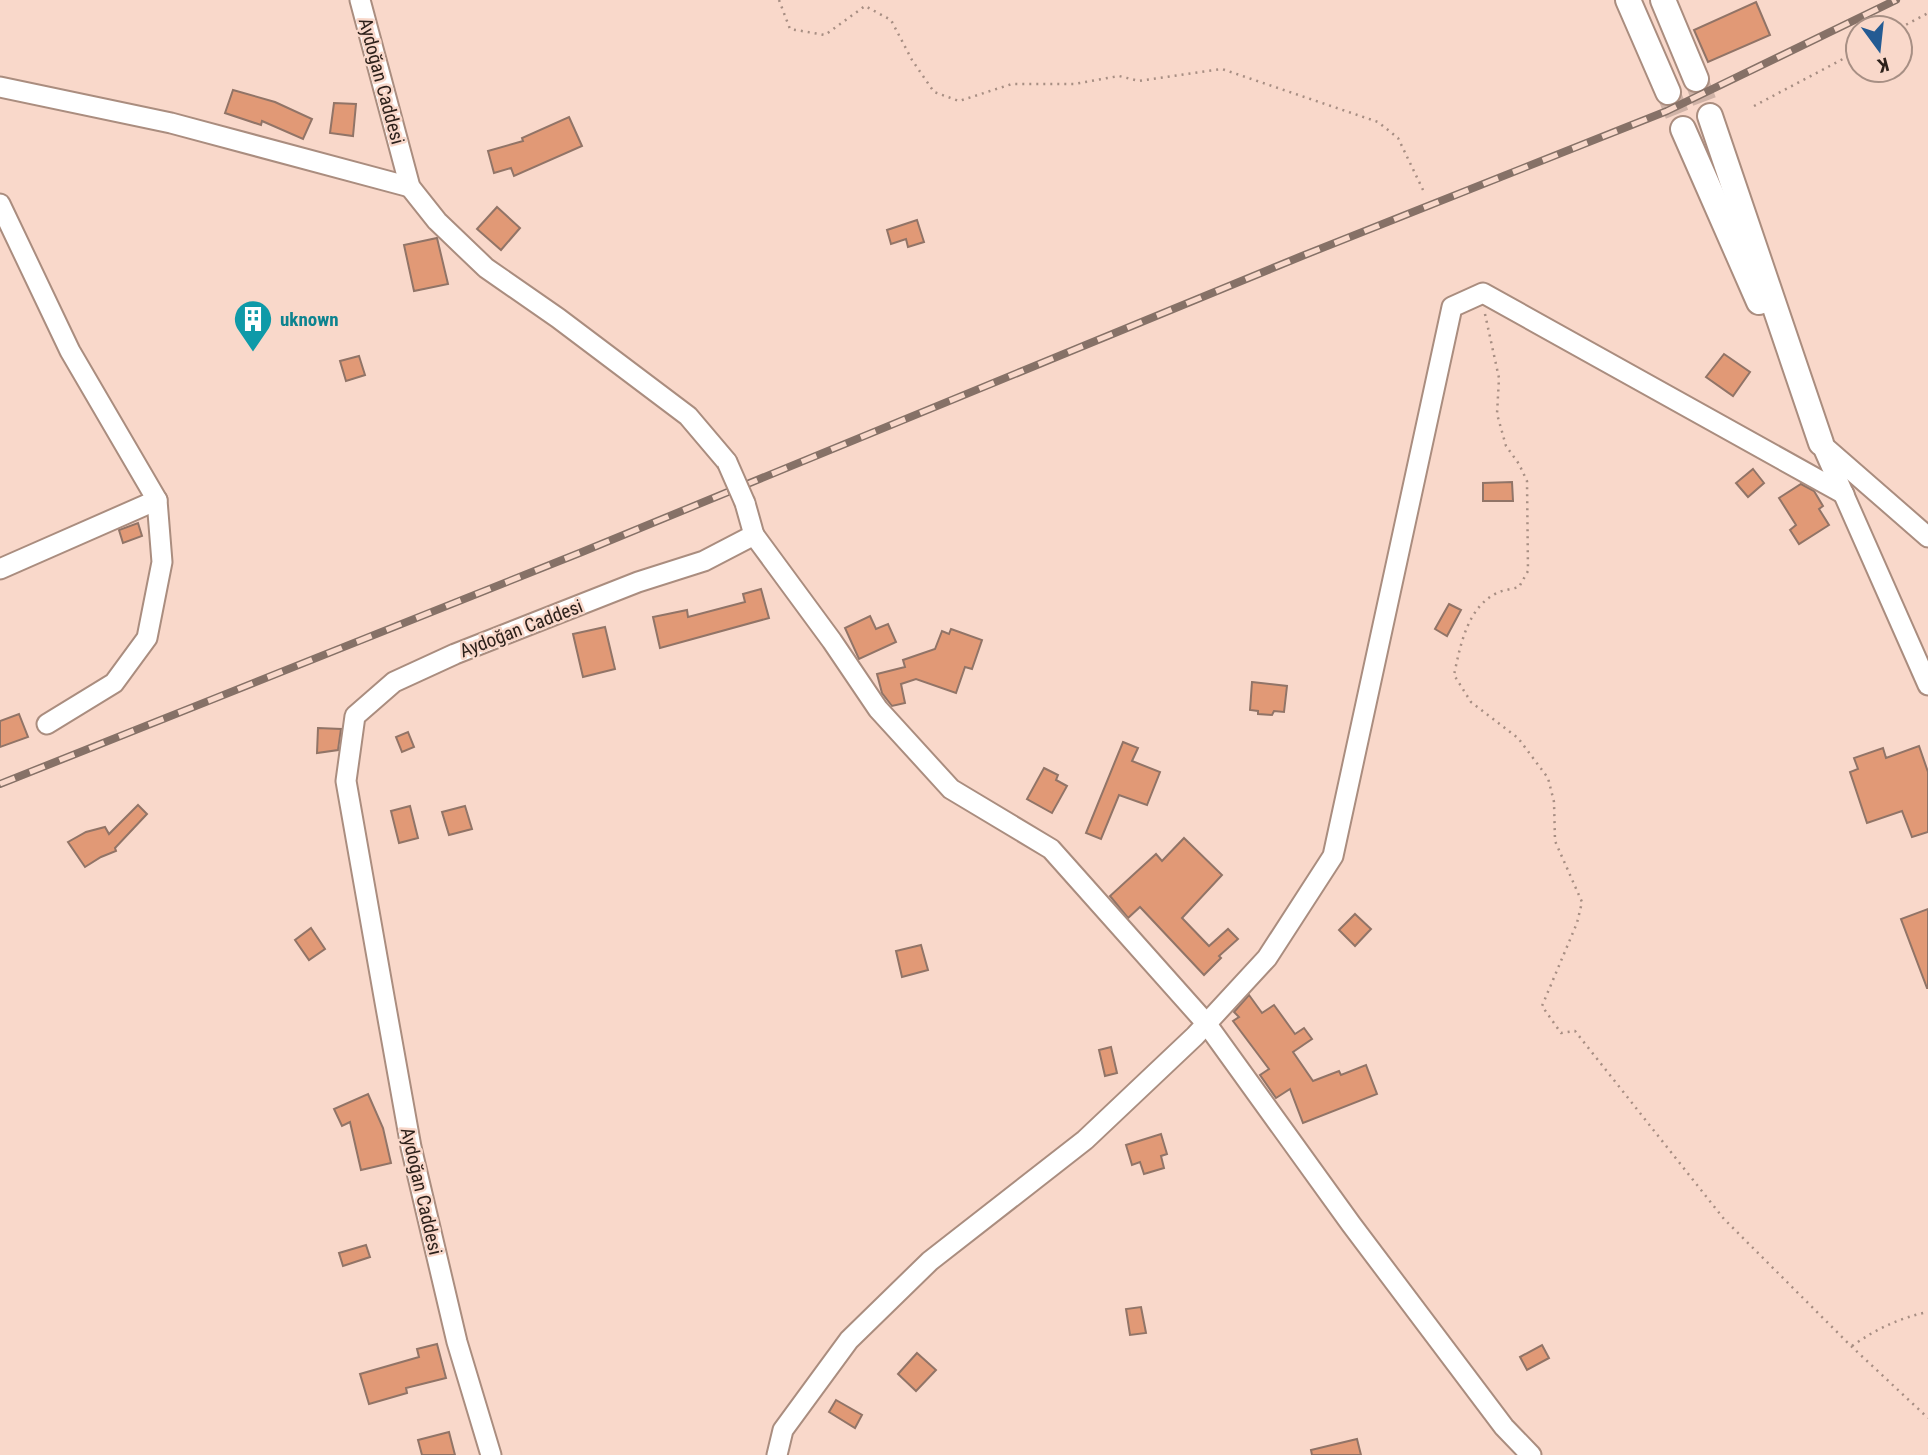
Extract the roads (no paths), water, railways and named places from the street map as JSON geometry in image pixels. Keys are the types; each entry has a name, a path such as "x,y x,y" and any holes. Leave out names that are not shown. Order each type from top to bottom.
{"main road":[{"path":"1628,0 1668,92"},
{"path":"1663,0 1696,79"},
{"path":"1710,116 1821,443"},
{"path":"1683,129 1821,443"}],"street":[{"name":"Aydoğan Caddesi","path":"360,0 410,187 437,221 486,268 558,318 688,416 727,462 745,503 754,535 704,561 638,582 455,654 394,682 355,716 346,781 384,1002 411,1147 457,1342 491,1455"},
{"path":"0,87 171,122 410,187"},
{"path":"0,204 69,351 157,500 162,562 147,638 114,683 47,724"},
{"path":"777,1455 783,1430 849,1340 930,1261 1085,1140 1206,1023 1266,958 1333,856 1452,307 1483,293 1844,494"},
{"path":"1821,443 1928,685"},
{"path":"1821,443 1928,537"},
{"path":"0,569 157,500"},
{"path":"754,535 878,709 951,789 1051,849 1206,1023 1504,1427 1531,1455"}],"tunnel":[{"path":"1696,79 1710,116"},
{"path":"1668,92 1683,129"}],"railway":[{"path":"0,784 582,552 1302,256 1667,111 1896,0"}],"place":[{"name":"uknown","path":"253,353"}]}
